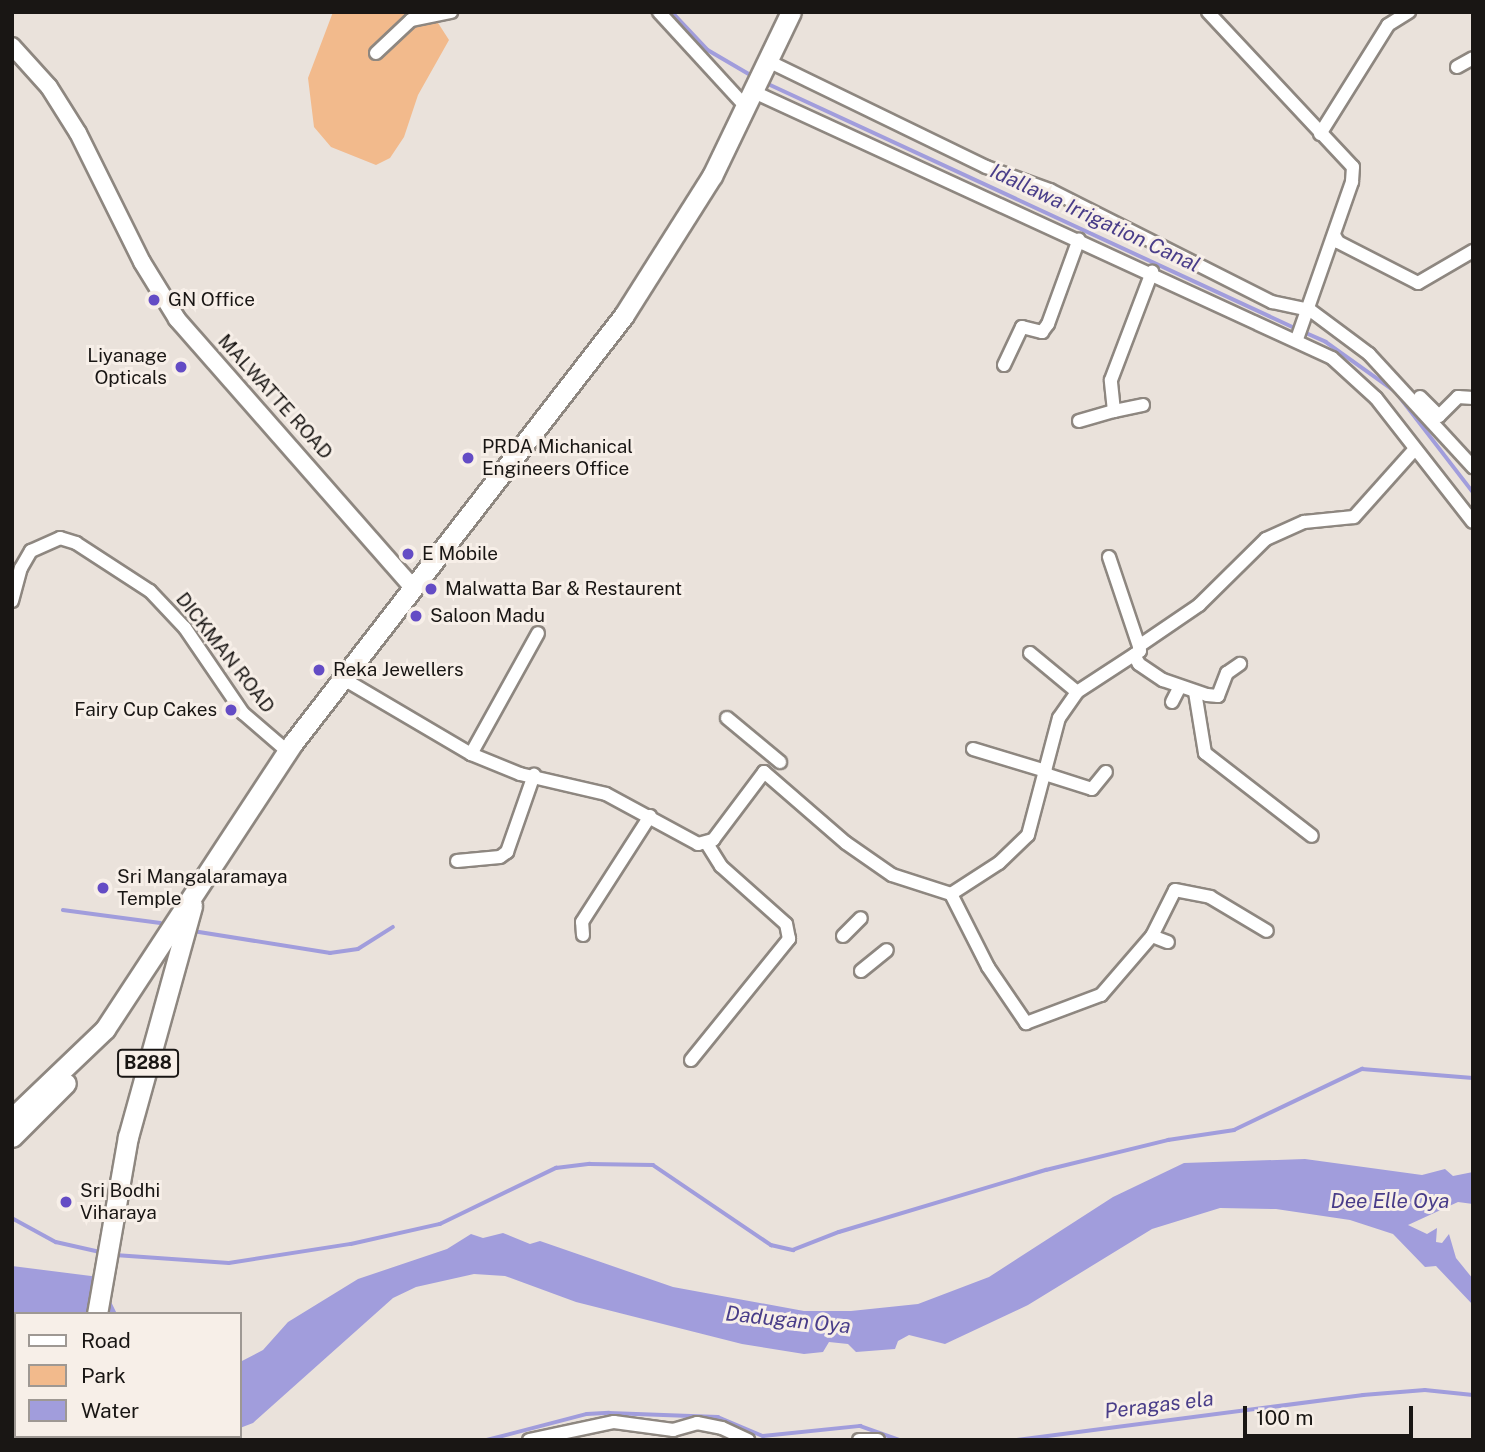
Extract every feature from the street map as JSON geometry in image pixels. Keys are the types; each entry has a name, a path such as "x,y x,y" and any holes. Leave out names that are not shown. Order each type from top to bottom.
{"main road":[{"name":"B288","path":"97,1312 128,1137 197,887 287,751 624,315 697,202 751,100 791,12"},
{"path":"12,1137 32,1108 89,1047 137,984 197,887"},
{"path":"12,1118 32,1108"}],"street":[{"path":"376,53 411,20 451,12"},
{"path":"659,12 698,61 751,100 1152,272 1300,332 1357,379 1413,452 1473,523"},
{"path":"1208,12 1353,167 1310,310 1300,332"},
{"path":"1320,134 1388,25 1409,12"},
{"name":"MALWATTE ROAD","path":"12,46 49,87 78,133 142,262 177,319 413,589"},
{"path":"1457,67 1473,58"},
{"path":"768,61 986,167 1050,190 1272,302 1310,310 1369,354 1439,416 1458,397 1473,398"},
{"path":"1334,234 1338,242 1418,283 1473,251"},
{"path":"1004,365 1022,327 1042,332 1048,324 1079,239"},
{"path":"1114,411 1111,380 1152,272"},
{"path":"1369,354 1473,467"},
{"path":"1079,421 1143,405"},
{"path":"951,894 980,878 1028,835 1059,718 1077,692 1199,605 1266,539 1304,522 1354,517 1413,452"},
{"name":"DICKMAN ROAD","path":"12,601 21,568 31,551 60,538 110,563 150,591 185,628 243,713 287,751"},
{"path":"1109,557 1139,664 1179,688 1218,696 1227,673 1240,664"},
{"path":"471,754 538,634"},
{"path":"1030,653 1077,692"},
{"path":"342,678 471,754 534,775 606,794 698,844 707,844"},
{"path":"1172,702 1179,688"},
{"path":"1195,692 1205,753 1312,836"},
{"path":"727,718 780,762"},
{"path":"973,749 1093,789 1106,772"},
{"path":"707,844 764,772 846,843 892,875 951,894 988,967 1026,1023 1101,995 1152,936 1175,890 1210,897 1267,931"},
{"path":"457,861 500,858 507,852 534,775"},
{"path":"583,934 582,922 621,868 650,816"},
{"path":"691,1060 789,939 786,924 721,866 707,844"},
{"path":"843,936 861,918"},
{"path":"1152,936 1168,942"},
{"path":"861,971 887,950"},
{"path":"528,1440 614,1422 673,1430 697,1423 722,1428 748,1440"},
{"path":"859,1440 878,1440"}],"green space":[{"path":"333,12 431,12 449,40 418,95 404,137 390,158 376,165 331,147 314,127 308,78"}],"water":[{"name":"Dee Elle Oya","path":"1305,1159 1422,1175 1445,1169 1453,1176 1473,1172 1473,1204 1458,1202 1408,1225 1427,1234 1437,1228 1436,1242 1442,1243 1449,1234 1456,1258 1473,1279 1473,1305 1436,1266 1425,1267 1393,1234 1350,1220 1276,1209 1220,1208 1152,1229 1028,1305 945,1344 909,1335 898,1341 895,1349 856,1352 848,1344 829,1342 823,1352 804,1354 742,1344 576,1302 505,1276 474,1274 416,1287 393,1298 253,1423 242,1427 242,1361 263,1350 288,1322 358,1279 447,1249 471,1234 483,1238 503,1233 530,1244 540,1241 673,1287 804,1311 851,1311 918,1304 989,1277 1113,1197 1184,1163"},
{"path":"12,1266 99,1277 116,1312 14,1312 12,1319"}],"waterway":[{"name":"Idallawa Irrigation Canal","path":"672,12 708,50 754,77"},
{"name":"Idallawa Irrigation Canal","path":"764,82 1297,329"},
{"name":"Idallawa Irrigation Canal","path":"1304,332 1326,342 1396,392 1473,492"},
{"path":"63,910 160,923"},
{"path":"193,931 330,953 358,949 393,927"},
{"path":"115,1255 229,1263 351,1244 440,1224 556,1168 590,1164 653,1165 771,1245 793,1250 839,1232 1046,1170 1168,1140 1234,1130 1362,1069 1473,1078"},
{"path":"12,1218 56,1242 100,1252"},
{"name":"Peragas ela","path":"1017,1440 1363,1395 1425,1390 1473,1395"},
{"name":"Peragas ela","path":"487,1440 587,1414 609,1413 718,1417 763,1436 860,1426 900,1440"}],"place":[{"name":"GN Office","path":"154,300"},
{"name":"Liyanage Opticals","path":"181,367"},
{"name":"PRDA Michanical Engineers Office","path":"468,458"},
{"name":"E Mobile","path":"408,554"},
{"name":"Malwatta Bar & Restaurent","path":"431,589"},
{"name":"Saloon Madu","path":"416,616"},
{"name":"Reka Jewellers","path":"319,670"},
{"name":"Fairy Cup Cakes","path":"231,710"},
{"name":"Sri Mangalaramaya Temple","path":"103,888"},
{"name":"Sri Bodhi Viharaya","path":"66,1202"}],"water label":[{"name":"Dadugan Oya","path":"788,1320"}]}
